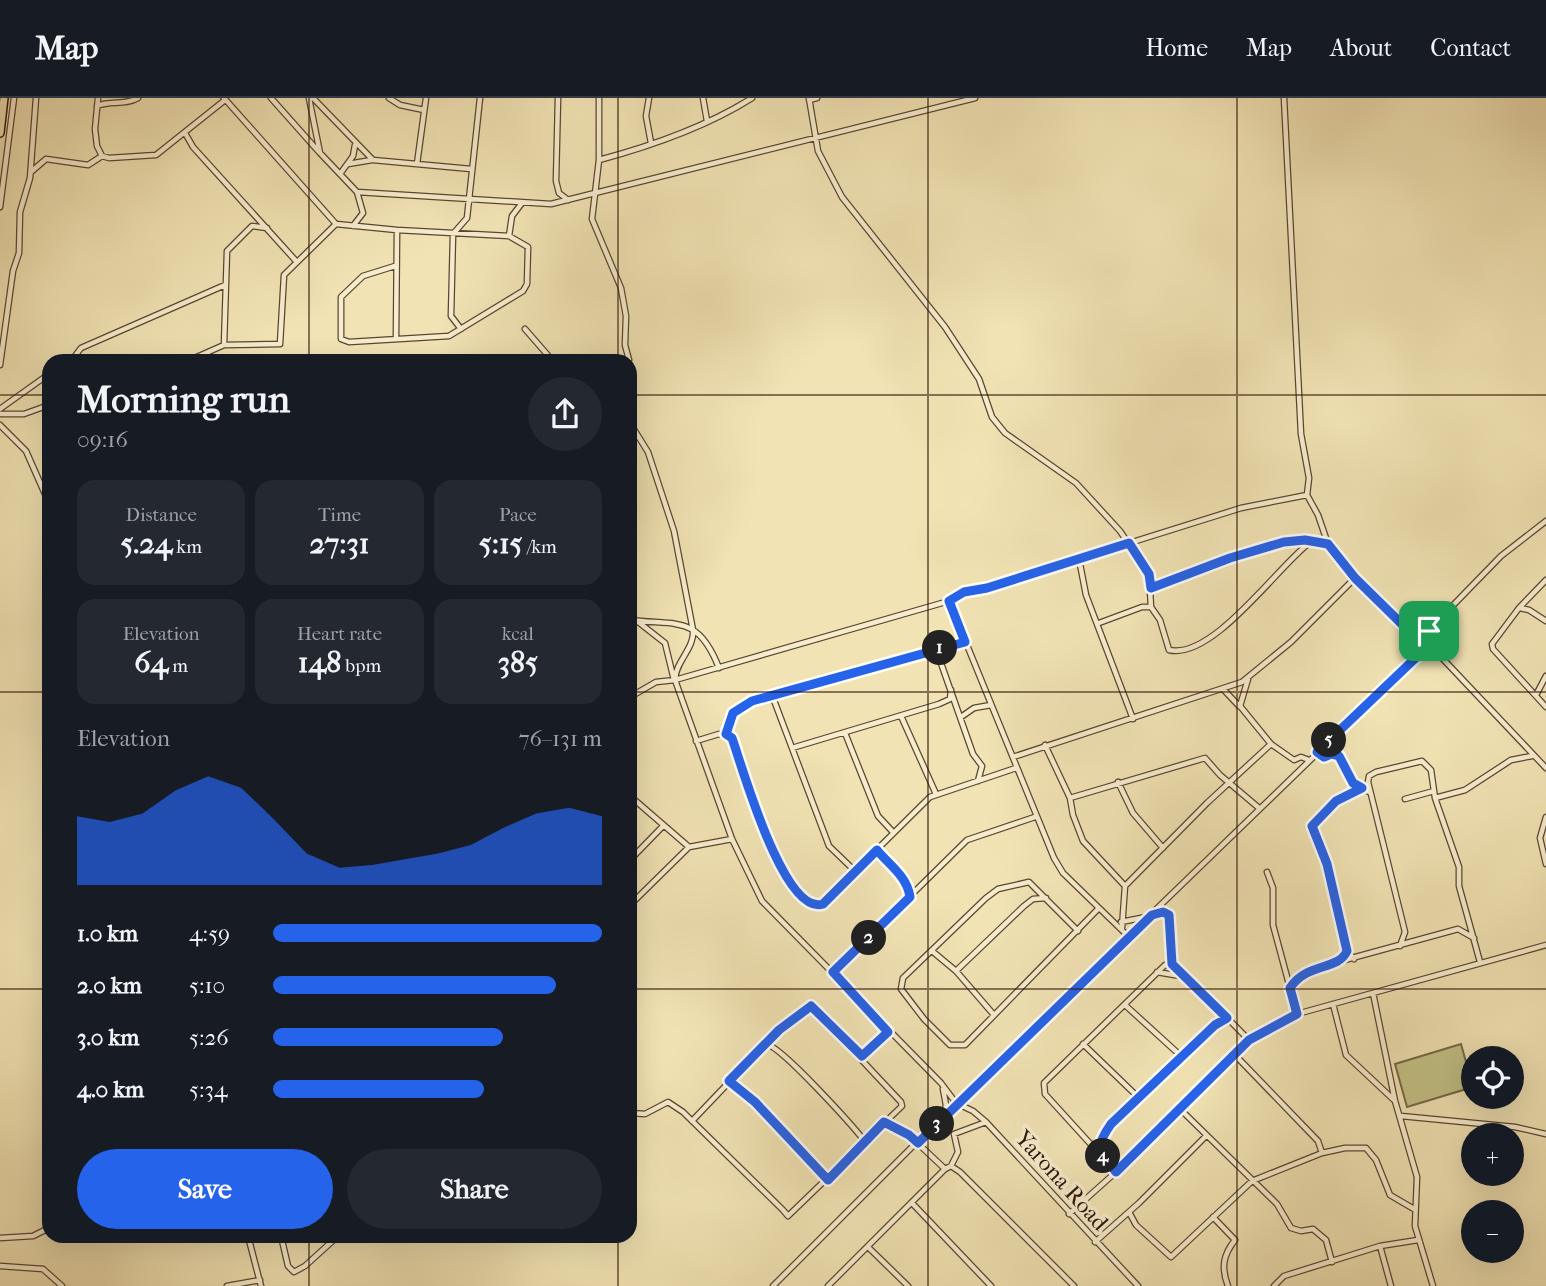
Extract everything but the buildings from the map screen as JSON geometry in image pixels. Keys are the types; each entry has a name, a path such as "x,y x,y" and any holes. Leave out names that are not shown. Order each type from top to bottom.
{"highway":[{"path":"0,133 4,98"}],"street":[{"path":"0,207 15,98"},
{"path":"0,365 13,271 19,253 20,212 30,173 36,98"},
{"path":"98,98 96,140 102,156"},
{"path":"97,106 107,102 122,104 138,98"},
{"path":"271,98 357,192 363,213 352,227"},
{"path":"311,98 320,153"},
{"path":"311,98 373,160"},
{"path":"389,98 400,105 424,110"},
{"path":"417,164 426,98"},
{"path":"461,329 451,316 453,234 464,225 480,98"},
{"path":"558,98 556,181 559,193 569,200"},
{"path":"599,98 599,160 592,219 621,288 626,316 627,354"},
{"path":"649,98 646,116 651,143"},
{"path":"703,98 707,121"},
{"path":"599,160 642,149 752,98"},
{"path":"817,98 809,99 815,140 842,197 920,291 971,366 987,397 992,417 1005,433 1076,483 1129,543 1149,574 1151,607 1160,620 1169,650 1186,652 1210,639 1298,552 1315,543"},
{"path":"357,192 551,204 975,98"},
{"path":"1284,98 1301,434 1309,478 1307,495 1318,515 1328,544 1355,578 1423,647 1443,659 1544,765"},
{"path":"30,173 46,159 88,165 102,156 149,158 162,152 224,99 336,224 509,236 528,247 527,284 500,306 449,336 349,342 341,339 341,298 363,275 395,266"},
{"path":"312,111 318,103"},
{"path":"185,133 193,148 296,261"},
{"path":"340,174 348,164 355,143"},
{"path":"348,164 373,160 471,169"},
{"path":"506,202 512,216"},
{"path":"509,236 512,216 522,204"},
{"path":"223,345 226,251 253,226 253,212"},
{"path":"203,354 223,345 281,344 282,281 288,269 336,224"},
{"path":"253,226 268,228"},
{"path":"396,339 397,230"},
{"path":"76,354 81,348 225,285"},
{"path":"525,329 547,354"},
{"path":"0,411 42,379"},
{"path":"0,411 24,414 41,410"},
{"path":"0,425 26,451 42,487"},
{"path":"637,434 648,452 674,531 694,636 676,669 675,680"},
{"path":"637,693 656,682 675,680 719,668 949,601 977,588 987,588 1241,508 1307,495"},
{"path":"773,1286 943,1119 956,1103 1152,915 1423,647 1429,631 1502,556 1546,521"},
{"path":"1112,548 1120,539 1120,531"},
{"path":"1151,588 1230,558 1284,542 1305,540 1328,544"},
{"path":"1080,558 1078,566 1086,595 1099,623 1133,719"},
{"path":"1013,757 1224,690 1248,679 1291,642 1355,578"},
{"path":"1546,580 1519,608 1493,644 1493,649 1546,707"},
{"path":"1527,599 1529,610"},
{"path":"949,601 1035,817 1063,873 1129,937"},
{"path":"1099,623 1142,607 1151,607"},
{"path":"1519,608 1529,610 1546,621"},
{"path":"637,621 682,623 703,640 719,668"},
{"path":"637,621 665,643 675,680 732,839 762,901 941,1083 956,1103"},
{"path":"1413,635 1429,631"},
{"path":"726,734 736,709 772,695 965,642"},
{"path":"936,649 973,754 982,766 978,781"},
{"path":"1536,695 1546,676"},
{"path":"1240,706 1248,679"},
{"path":"792,747 950,699 951,690"},
{"path":"1224,690 1271,744 1294,760 1301,757 1309,760"},
{"path":"772,695 829,846 855,871"},
{"path":"961,717 974,708 991,705"},
{"path":"901,716 936,794"},
{"path":"845,733 878,816 892,831"},
{"path":"696,741 713,734 726,734 732,738 768,839 793,888 817,906 877,850 892,831 936,794 1016,768"},
{"path":"1122,929 1125,887 1228,782 1271,744"},
{"path":"1045,745 1070,798 1083,841 1125,887"},
{"path":"1317,752 1324,757 1331,754 1339,756 1353,783 1370,793"},
{"path":"1435,798 1465,790 1511,760 1533,756"},
{"path":"1070,798 1205,758 1259,808"},
{"path":"1400,946 1405,932 1368,782 1369,776 1376,772 1422,761 1430,766 1435,798 1459,867 1459,886 1469,914 1480,962"},
{"path":"1118,782 1133,813 1163,848"},
{"path":"1354,958 1347,951 1327,864 1312,826 1336,801 1368,782"},
{"path":"1405,799 1434,791"},
{"path":"637,802 689,847"},
{"path":"833,972 967,840 1035,817"},
{"path":"1546,817 1540,838 1546,864"},
{"path":"637,853 663,826"},
{"path":"637,898 689,847 732,839"},
{"path":"877,850 906,883 910,897"},
{"path":"1267,872 1273,888 1273,925 1297,1014"},
{"path":"1078,931 1028,882 998,889 901,982 901,989 924,1019 950,1045 965,1045 1078,931 1099,908"},
{"path":"957,971 1024,906 1033,899 1046,898"},
{"path":"1169,898 1172,964 1249,1040"},
{"path":"1114,921 1123,922 1163,912 1169,915"},
{"path":"1290,988 1308,970 1458,929 1465,924 1469,914"},
{"path":"1458,929 1475,939"},
{"path":"1405,932 1416,940"},
{"path":"1069,1214 1116,1172 1249,1040 1297,1014 1480,962 1546,947"},
{"path":"932,951 957,971 994,1015"},
{"path":"1341,961 1347,951"},
{"path":"1116,1172 1043,1089 1044,1083 1157,972 1165,965 1172,964"},
{"path":"1157,972 1190,979"},
{"path":"1373,993 1395,1101 1417,1177 1415,1209 1418,1240 1433,1286"},
{"path":"1333,1004 1346,1055 1395,1101"},
{"path":"1125,1005 1181,1056"},
{"path":"637,1113 645,1114 663,1103 672,1102 788,1216 902,1106 901,1100 862,1056 811,1006 779,1030 692,1121"},
{"path":"1100,1153 1102,1136 1138,1097 1215,1025 1227,1018"},
{"path":"862,1056 888,1032"},
{"path":"766,1044 775,1048 819,1090 866,1143"},
{"path":"1083,1044 1138,1097"},
{"path":"1235,1055 1318,1141 1322,1153"},
{"path":"729,1081 755,1102 828,1180"},
{"path":"941,1083 946,1105 943,1119"},
{"name":"Yarona Road","path":"956,1103 973,1111 986,1122 1138,1286"},
{"path":"1180,1110 1277,1205 1291,1228 1301,1231 1313,1229 1326,1240 1332,1262"},
{"path":"1401,1116 1515,1127 1546,1134"},
{"path":"884,1122 909,1135 945,1169"},
{"path":"828,1286 951,1166 958,1152 954,1134 986,1122"},
{"path":"1095,1242 1129,1213 1206,1136"},
{"path":"1129,1213 1136,1225 1171,1257 1252,1181 1322,1153 1345,1147 1366,1149 1376,1160 1390,1195 1415,1209"},
{"path":"951,1166 1074,1286"},
{"path":"912,1203 991,1286"},
{"path":"1213,1217 1235,1240 1224,1256 1224,1275 1228,1286"},
{"path":"0,1238 33,1236 42,1232"},
{"path":"1274,1286 1284,1276 1380,1246 1418,1240"},
{"path":"227,1286 261,1283 250,1243"},
{"path":"283,1243 288,1266 294,1272 305,1266 330,1243"},
{"path":"1380,1246 1391,1286"},
{"path":"869,1248 908,1286"},
{"path":"0,1266 43,1269 62,1286"}],"shaded area":[{"path":"1461,1044 1461,1091 1407,1107 1395,1064"}],"route":[{"path":"1305,540 1328,544 1355,578 1413,635 1429,631 1421,645 1425,649 1317,752 1324,757 1331,754 1339,756 1353,783 1362,788 1336,801 1312,826 1336,895 1347,951 1345,956 1341,961 1308,970 1299,976 1290,988 1297,1014 1249,1040 1116,1172 1100,1153 1102,1136 1181,1056 1215,1025 1227,1018 1172,964 1170,919 1169,915 1163,912 1152,915 977,1086 956,1103 918,1143 902,1130 889,1127 884,1122 828,1180 755,1102 744,1096 729,1081 779,1030 802,1010 811,1006 839,1037 862,1056 888,1032 833,972 910,897 906,883 877,850 823,904 817,906 810,903 793,888 786,880 768,839 732,738 726,734 736,709 752,701 965,642 949,601 964,592 987,588 1129,543 1149,574 1151,588 1230,558 1275,547 1284,542 1305,540"}]}
